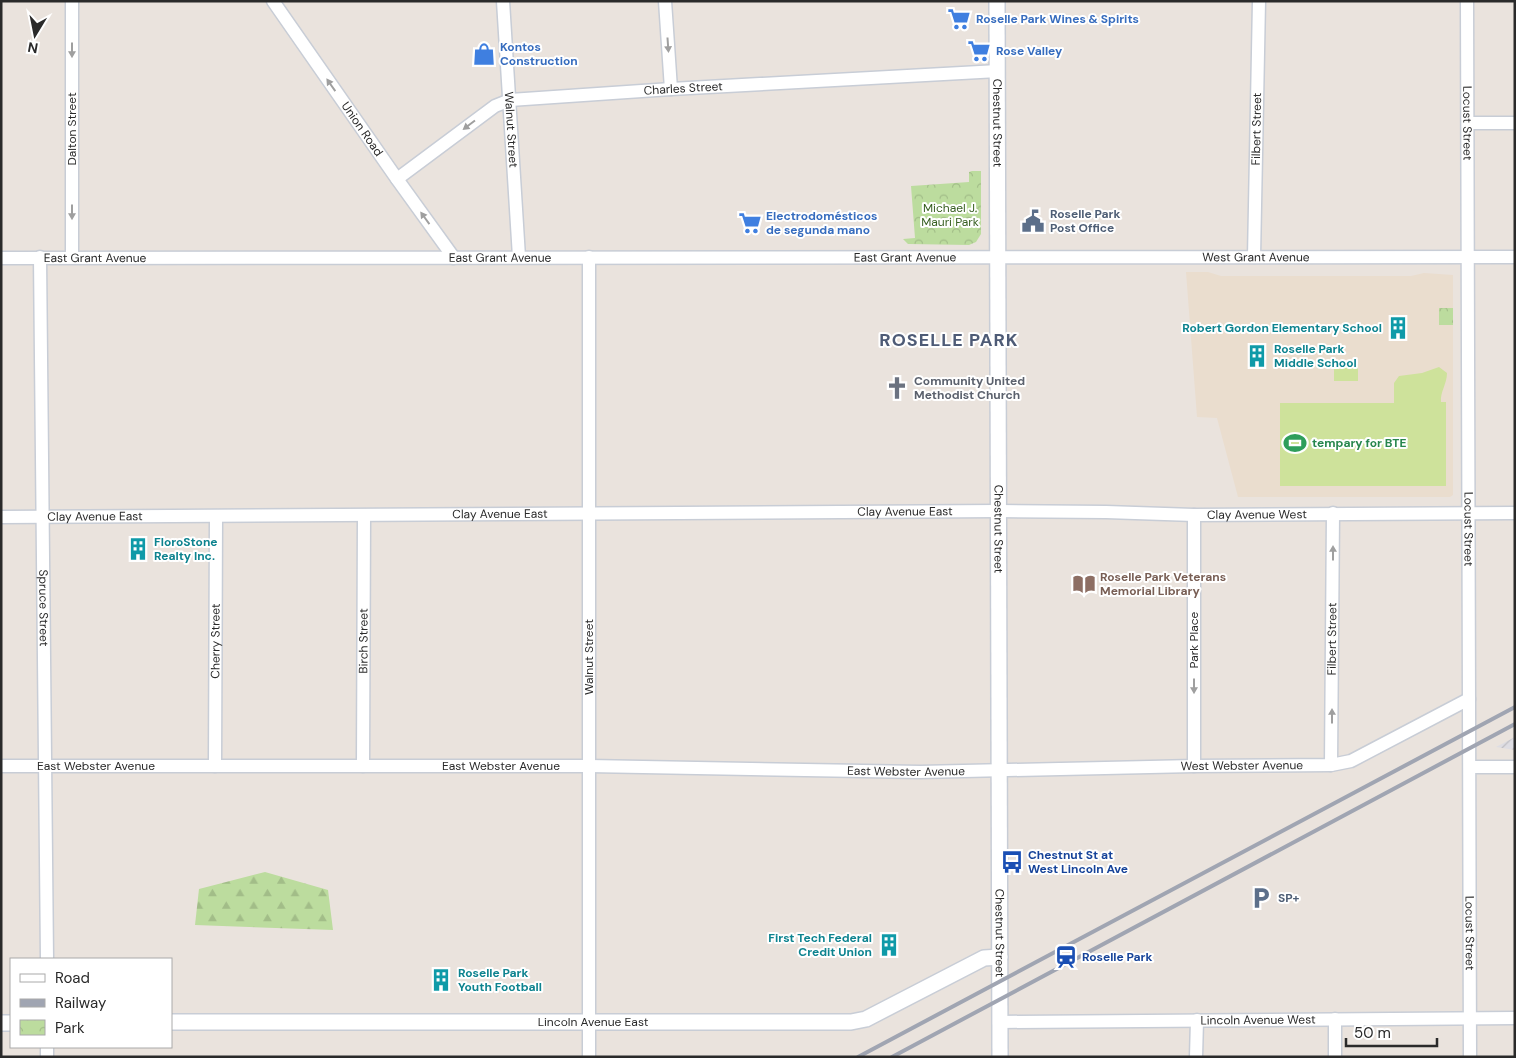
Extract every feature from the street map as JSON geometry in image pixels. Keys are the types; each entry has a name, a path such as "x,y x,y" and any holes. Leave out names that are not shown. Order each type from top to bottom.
{"street":[{"name":"Dalton Street","path":"72,1 72,257"},
{"name":"Union Road","path":"272,1 396,179 454,258"},
{"name":"Walnut Street","path":"503,1 519,257"},
{"path":"664,1 671,89"},
{"name":"Chestnut Street","path":"997,1 1000,1057"},
{"name":"Filbert Street","path":"1254,257 1259,1"},
{"name":"Locust Street","path":"1468,1 1470,1057"},
{"name":"Charles Street","path":"396,179 495,106 510,100 998,71"},
{"path":"1468,123 1515,123"},
{"name":"Spruce Street","path":"40,257 47,958"},
{"name":"Walnut Street","path":"589,257 589,1057"},
{"name":"East Grant Avenue","path":"1,258 998,257"},
{"name":"West Grant Avenue","path":"998,257 1515,257"},
{"name":"Clay Avenue West","path":"999,511 1194,515 1515,513"},
{"name":"Clay Avenue East","path":"1,517 999,511"},
{"name":"Filbert Street","path":"1331,764 1333,513"},
{"name":"Park Place","path":"1194,515 1194,766"},
{"name":"Birch Street","path":"363,766 364,516"},
{"name":"Cherry Street","path":"215,766 216,517"},
{"name":"West Webster Avenue","path":"1000,769 1331,764 1351,761 1469,699"},
{"name":"East Webster Avenue","path":"1,766 589,766 920,772 1000,769"},
{"path":"1470,767 1515,767"},
{"name":"Lincoln Avenue East","path":"172,1022 852,1022 866,1019 984,958 1000,957"},
{"name":"Lincoln Avenue West","path":"1000,1022 1515,1018"},
{"path":"1335,1019 1335,1057"},
{"path":"1196,1057 1197,1020"}],"shaded area":[{"path":"1186,272 1208,272 1221,276 1411,276 1424,273 1453,275 1453,495 1450,497 1238,497 1217,418 1197,417"},
{"path":"1515,737 1515,750 1496,747"}],"green space":[{"name":"Michael J. Mauri Park","path":"981,171 981,234 976,242 969,245 908,244 903,239 915,238 911,186 969,182 969,172"},
{"path":"1439,308 1453,308 1453,325 1439,325"},
{"path":"1334,364 1358,364 1358,381 1334,381"},
{"path":"1439,367 1447,373 1441,398 1441,402 1446,402 1446,486 1280,486 1280,403 1394,403 1394,383 1399,376 1422,373"},
{"path":"265,872 328,890 333,930 195,925 199,889"}],"railway":[{"path":"858,1057 1515,707"},
{"path":"892,1057 1515,724"}],"place":[{"name":"Roselle Park Wines & Spirits","path":"959,19"},
{"name":"Rose Valley","path":"979,51"},
{"name":"Kontos Construction","path":"484,54"},
{"name":"Roselle Park Post Office","path":"1033,221"},
{"name":"Electrodomésticos de segunda mano","path":"750,223"},
{"name":"Robert Gordon Elementary School","path":"1398,328"},
{"name":"Roselle Park Middle School","path":"1257,356"},
{"name":"Community United Methodist Church","path":"897,388"},
{"name":"tempary for BTE","path":"1295,443"},
{"name":"FloroStone Realty Inc.","path":"138,549"},
{"name":"Roselle Park Veterans Memorial Library","path":"1084,584"},
{"name":"Chestnut St at West Lincoln Ave","path":"1012,862"},
{"name":"SP+","path":"1261,898"},
{"name":"First Tech Federal Credit Union","path":"889,945"},
{"name":"Roselle Park","path":"1066,957"},
{"name":"Roselle Park Youth Football","path":"441,980"}],"district":[{"name":"ROSELLE PARK","path":"949,340"}]}
